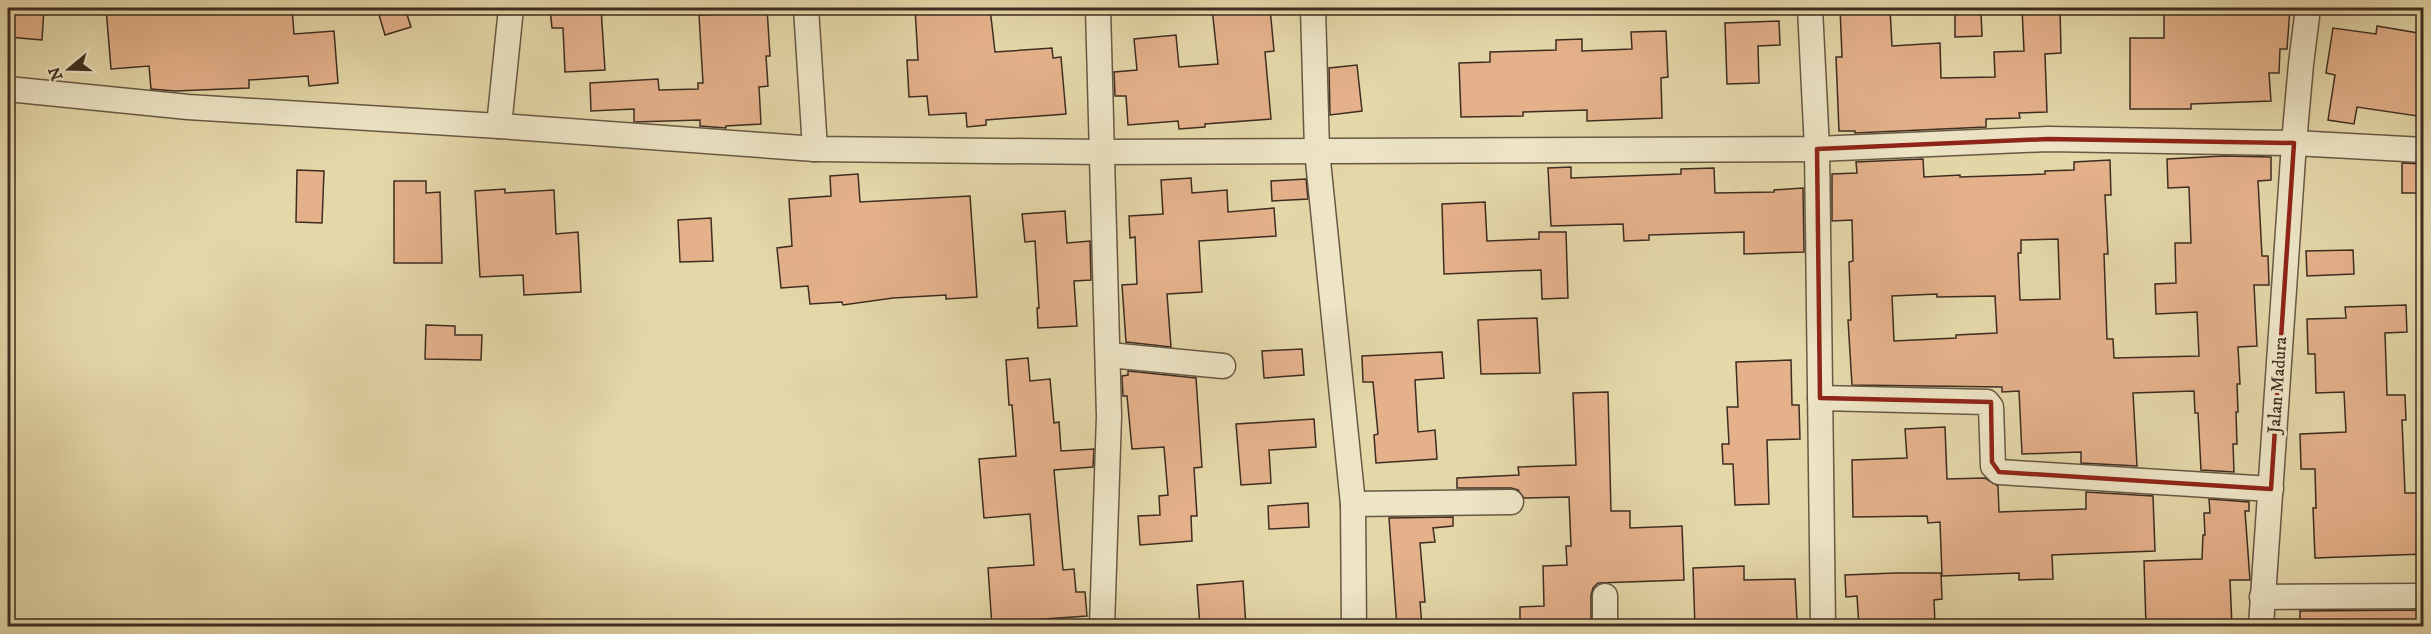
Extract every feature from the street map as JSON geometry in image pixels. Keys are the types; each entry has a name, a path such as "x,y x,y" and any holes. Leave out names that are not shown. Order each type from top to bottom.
{"street":[{"path":"500,126 512,8"},
{"path":"806,8 815,150"},
{"path":"1098,8 1109,416 1102,627"},
{"path":"1312,8 1317,151 1353,504 1354,627"},
{"path":"1810,8 1817,149 1822,627"},
{"name":"Jalan Madura","path":"2260,627 2294,143 2308,8"},
{"path":"8,88 188,107 500,126 815,150 1101,152 1817,149 2048,139 2294,143 2424,150"},
{"path":"1108,355 1222,366"},
{"path":"1820,398 1987,402 1991,407 1993,466 1999,472 2271,489"},
{"path":"1353,504 1511,502"},
{"path":"1605,596 1605,627"},
{"path":"2262,597 2424,596"}],"highlighted area":[{"path":"2048,139 2294,143 2271,489 1999,472 1992,462 1991,402 1820,398 1817,149"}],"building":[{"path":"8,8 44,8 42,40 8,37"},
{"path":"106,8 292,8 294,34 334,31 338,83 309,86 308,76 249,80 249,88 175,91 151,89 149,66 111,69"},
{"path":"377,8 405,8 411,27 385,35"},
{"path":"550,8 601,8 605,70 565,72 563,28 552,28"},
{"path":"724,8 767,8 770,56 766,56 768,86 759,87 761,124 726,126 726,128 700,126 700,120 634,122 634,109 591,111 590,83 658,79 659,90 698,89 698,83 703,83 699,15 725,14"},
{"path":"915,8 990,8 995,52 1052,48 1053,58 1061,57 1066,114 986,120 986,125 967,127 966,113 929,115 927,96 909,97 907,60 918,60"},
{"path":"1212,8 1270,8 1274,51 1265,52 1271,119 1205,124 1205,127 1179,129 1178,121 1128,125 1126,96 1115,96 1114,72 1137,70 1134,39 1176,35 1179,67 1218,64"},
{"path":"1840,8 1890,8 1892,46 1940,43 1941,78 1995,77 1994,52 2024,51 2022,8 2060,8 2061,53 2045,54 2047,112 2019,113 2020,118 1986,119 1986,127 1855,133 1855,131 1839,131 1836,57 1842,57"},
{"path":"2164,8 2290,8 2287,49 2280,49 2279,73 2269,73 2271,101 2191,104 2191,109 2130,109 2130,38 2164,38"},
{"path":"1981,12 1982,36 1955,37 1955,13"},
{"path":"1779,21 1780,45 1758,46 1759,83 1727,84 1725,23"},
{"path":"2377,26 2424,34 2424,117 2357,107 2354,124 2328,120 2335,75 2326,73 2333,28 2376,34"},
{"path":"1666,31 1668,77 1661,78 1662,118 1587,121 1587,110 1523,112 1523,116 1461,117 1459,63 1490,62 1490,52 1556,50 1556,40 1582,39 1582,51 1632,49 1631,32"},
{"path":"1357,65 1362,111 1330,115 1329,68"},
{"path":"2224,156 2271,157 2271,180 2258,181 2262,256 2268,256 2269,285 2254,285 2257,346 2238,347 2240,384 2237,384 2237,444 2233,444 2234,472 2201,470 2198,413 2195,413 2194,391 2133,393 2137,466 2081,463 2081,452 2022,454 2019,391 2002,392 2002,387 1852,385 1848,320 1851,320 1849,262 1853,261 1852,220 1832,221 1832,174 1857,173 1856,162 1923,159 1924,177 1960,175 1960,177 2045,174 2045,171 2074,170 2074,162 2110,160 2111,195 2105,195 2108,254 2104,254 2107,339 2113,339 2114,358 2199,356 2197,312 2156,314 2155,284 2176,283 2175,243 2191,243 2189,187 2168,188 2167,159","holes":["2058,239 2060,299 2020,300 2018,253 2021,253 2021,240","1937,294 1937,297 1995,296 1997,333 1956,335 1956,338 1894,341 1892,296"]},
{"path":"2402,163 2423,164 2424,193 2402,193"},
{"path":"1571,167 1571,178 1681,174 1681,169 1714,168 1715,193 1774,192 1774,190 1803,188 1804,252 1744,254 1744,232 1649,235 1649,240 1624,241 1623,224 1551,226 1548,168"},
{"path":"297,170 324,171 322,223 296,222"},
{"path":"858,174 860,202 970,196 977,297 946,299 946,295 893,298 843,305 842,302 810,304 808,286 781,288 777,248 792,246 789,199 831,196 830,176"},
{"path":"1191,178 1192,193 1227,190 1228,212 1274,208 1276,236 1199,241 1202,292 1167,294 1171,347 1126,342 1122,285 1137,284 1135,237 1130,238 1129,216 1163,214 1161,180"},
{"path":"1306,179 1308,199 1272,201 1271,181"},
{"path":"394,181 426,181 426,193 440,192 442,263 394,263"},
{"path":"505,189 505,193 554,190 556,234 578,232 581,292 524,295 523,275 480,277 475,191"},
{"path":"1485,202 1487,241 1539,239 1539,232 1566,232 1568,298 1542,299 1541,270 1444,274 1442,204"},
{"path":"1065,211 1067,243 1090,241 1091,280 1074,281 1077,326 1038,328 1035,241 1025,242 1022,214"},
{"path":"711,218 713,261 680,262 678,220"},
{"path":"2353,250 2354,274 2307,276 2306,251"},
{"path":"2406,305 2407,332 2385,333 2387,395 2405,395 2406,420 2402,420 2405,493 2424,493 2424,554 2315,558 2313,508 2316,508 2315,469 2301,469 2300,434 2346,432 2344,392 2316,393 2315,354 2308,354 2307,319 2346,318 2345,307"},
{"path":"1537,318 1540,373 1481,374 1478,320"},
{"path":"426,325 455,326 455,335 482,335 481,360 425,359"},
{"path":"1302,349 1304,375 1264,378 1262,351"},
{"path":"1442,352 1444,378 1415,380 1418,432 1435,430 1437,459 1376,463 1374,435 1378,434 1373,382 1363,382 1362,356"},
{"path":"1028,358 1030,381 1050,379 1054,423 1059,422 1061,451 1094,449 1093,467 1054,470 1063,570 1074,569 1076,592 1085,592 1087,616 1030,620 1030,627 992,627 988,568 1034,565 1030,514 984,518 979,459 1016,456 1006,360"},
{"path":"1791,360 1792,405 1799,405 1800,439 1767,440 1769,504 1735,505 1733,464 1723,464 1722,444 1729,444 1727,407 1738,407 1736,362"},
{"path":"1128,371 1196,378 1202,467 1194,468 1197,516 1191,516 1192,541 1140,545 1138,516 1160,515 1159,496 1168,495 1164,447 1132,449 1127,396 1123,396 1122,376 1128,375"},
{"path":"1608,392 1611,511 1630,511 1630,528 1682,526 1684,580 1598,583 1591,595 1591,627 1520,627 1520,607 1544,606 1543,566 1567,565 1566,546 1571,546 1569,497 1524,498 1518,490 1511,488 1457,488 1457,478 1519,475 1518,467 1576,465 1573,393"},
{"path":"1314,419 1316,447 1269,450 1271,483 1241,485 1236,424"},
{"path":"1945,427 1947,479 1985,478 1998,486 1999,512 2086,509 2086,492 2153,496 2155,551 2052,555 2053,579 2019,580 2019,573 1942,576 1940,522 1928,523 1927,516 1853,517 1852,460 1907,458 1905,429"},
{"path":"2209,499 2249,502 2249,511 2245,511 2250,580 2230,580 2232,627 2146,627 2144,561 2202,559 2203,535 2205,535 2204,513 2210,513"},
{"path":"1308,503 1309,527 1269,529 1268,506"},
{"path":"1453,517 1453,526 1433,528 1435,542 1420,543 1425,602 1420,602 1422,627 1397,627 1389,518"},
{"path":"1744,566 1744,580 1795,579 1797,620 1756,622 1756,627 1695,627 1693,568"},
{"path":"1941,573 1942,599 1934,600 1935,624 1859,627 1857,596 1846,597 1845,575"},
{"path":"1243,581 1246,627 1200,627 1197,585"},
{"path":"2424,610 2424,627 2300,627 2300,611"}]}
